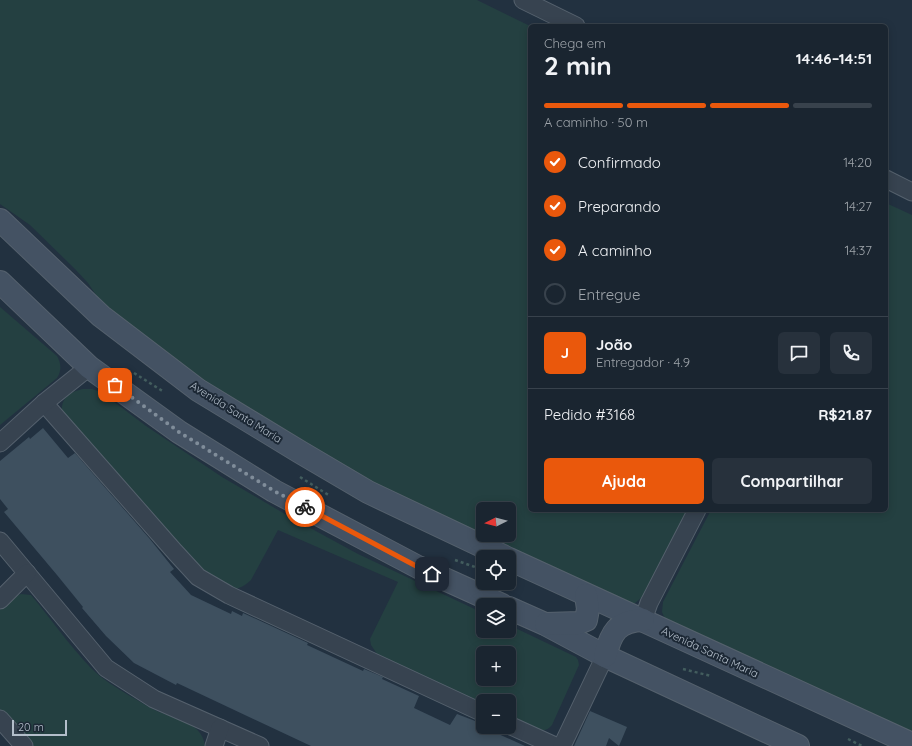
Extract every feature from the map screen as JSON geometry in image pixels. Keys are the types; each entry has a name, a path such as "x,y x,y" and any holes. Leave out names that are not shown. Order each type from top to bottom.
{"main road":[{"name":"Avenida Santa Maria","path":"0,220 101,316 198,390 368,492 490,550"},
{"path":"0,282 89,367 179,432 274,491 418,567 487,598"},
{"name":"Avenida Santa Maria","path":"516,562 912,744"},
{"path":"545,624 579,623 586,620 588,609 586,595"},
{"path":"516,611 545,624 605,656 798,746"},
{"path":"605,656 609,639 614,631 631,621 643,620"}],"street":[{"path":"523,0 572,24"},
{"path":"888,180 912,192"},
{"path":"0,443 44,403 89,367"},
{"path":"44,403 175,552 198,576 229,595 476,710"},
{"path":"643,620 649,603 696,512"},
{"path":"0,541 106,668 154,699 260,746"},
{"path":"0,600 27,573"},
{"path":"562,746 605,656"},
{"path":"0,719 24,746"},
{"path":"214,746 220,728"},
{"path":"516,728 555,746"}],"path":[{"path":"677,667 713,676"},
{"path":"846,738 862,746"},
{"path":"852,746 853,741"}],"green space":[{"path":"0,0 477,0 528,25 528,512 688,512 646,594 635,603 628,604 516,553 516,550 510,550 492,542 516,542 516,502 476,502 476,534 405,502 212,390 104,307 88,283 30,225 0,204"},
{"path":"888,204 912,215 912,739 666,621 662,612 663,602 710,512 888,512"},
{"path":"0,307 57,356 60,372 57,378 0,425"},
{"path":"83,389 92,389 101,392 146,426 222,477 290,517 358,554 476,610 476,638 516,638 516,628 576,657 579,665 552,725 545,730 541,730 516,719 516,694 476,694 476,701 377,654 371,645 370,639 398,582 278,530 251,580 238,588 232,590 189,561 62,412 63,402 70,394"},
{"path":"21,594 31,595 75,650 96,673 119,689 158,712 191,725 198,730 203,737 205,746 30,746 0,711 0,610 16,596"}],"building":[{"path":"43,428 68,458 75,453 149,538 174,569 170,572 191,595 231,614 232,611 242,616 243,613 308,643 307,645 363,671 364,669 383,677 382,679 419,696 414,708 450,725 457,714 476,721 476,734 498,734 525,746 311,746 177,683 176,685 134,663 106,636 4,512 8,509 0,499 0,461 29,437 30,439"},
{"path":"590,711 627,727 619,746 609,738 606,746 574,746"}],"way so far":[{"path":"115,385 179,432 274,491 305,507"}],"route":[{"path":"305,507 432,574"}]}
